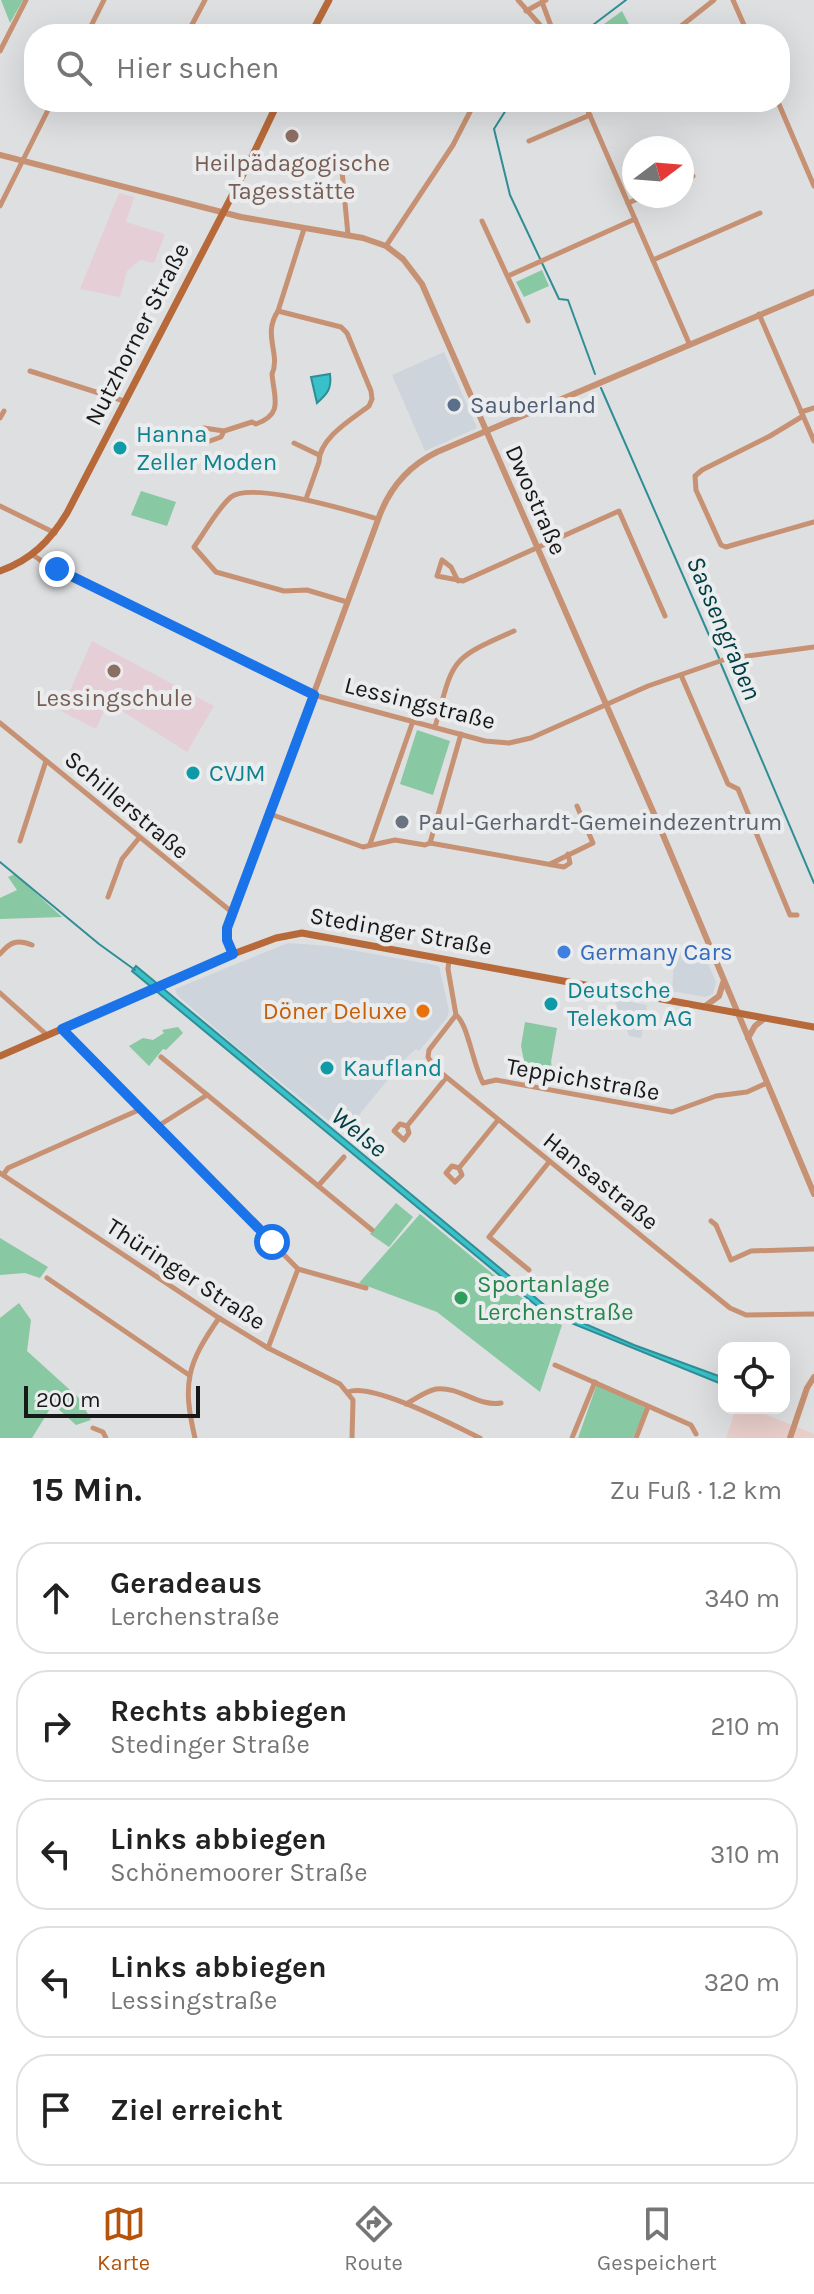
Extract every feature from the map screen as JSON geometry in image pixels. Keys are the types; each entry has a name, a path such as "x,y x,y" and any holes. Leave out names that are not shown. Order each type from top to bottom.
{"main road":[{"path":"316,24 329,0"},
{"name":"Nutzhorner Straße","path":"0,571 33,555 55,533 273,112"},
{"name":"Stedinger Straße","path":"0,1056 233,954 276,938 302,933 814,1027"}],"street":[{"path":"0,51 26,0"},
{"path":"92,24 104,0"},
{"path":"192,24 205,0"},
{"path":"518,0 538,24"},
{"path":"684,24 714,0"},
{"path":"733,0 744,24"},
{"path":"526,11 544,1 551,24"},
{"path":"0,206 47,112"},
{"path":"386,246 453,145 470,112"},
{"path":"589,112 622,189"},
{"path":"782,112 814,186"},
{"path":"529,141 590,115"},
{"name":"Dwostraße","path":"0,155 223,213 348,235 386,246 413,270 422,284 606,703 814,1194"},
{"path":"341,160 348,235"},
{"path":"630,208 689,343"},
{"path":"653,260 760,213"},
{"path":"508,276 635,219"},
{"path":"482,221 528,321"},
{"path":"224,431 252,422 256,424 270,419 274,414 274,352 270,341 273,318 278,311 304,229"},
{"path":"233,954 226,934 233,913 378,519 394,485 409,469 428,456 814,292"},
{"path":"278,311 341,327 347,333 371,391 369,406 327,442 319,455 306,499"},
{"path":"759,314 814,441"},
{"path":"30,371 124,401"},
{"path":"814,408 770,436 695,476 696,490 721,545 726,547 814,522"},
{"path":"0,418 4,411"},
{"path":"294,443 319,455"},
{"path":"347,602 307,590 284,591 216,572 194,547 234,495 251,493 306,499 378,519"},
{"path":"0,506 55,533"},
{"path":"458,581 451,567 442,560 437,576 458,581 463,581 619,511 665,616"},
{"name":"Lessingstraße","path":"33,555 314,695 485,741 509,743 531,738 606,703 726,659 814,647"},
{"path":"435,727 451,670 460,659 473,649 514,631"},
{"path":"681,675 728,784 738,789 790,915 797,915"},
{"path":"370,844 413,721"},
{"name":"Schillerstraße","path":"0,723 233,913"},
{"path":"430,843 461,734"},
{"path":"20,841 46,761"},
{"path":"550,864 593,843 577,806"},
{"path":"270,814 363,847 395,840 425,845 430,843 568,867 568,854"},
{"path":"108,897 122,859 139,838"},
{"path":"0,954 15,941 32,945"},
{"path":"449,959 456,1015"},
{"path":"704,1007 719,996 723,980"},
{"path":"0,993 47,1035"},
{"name":"Hansastraße","path":"456,1015 429,1050 428,1057 434,1067 446,1078 730,1308 746,1315 814,1314"},
{"name":"Teppichstraße","path":"456,1015 464,1020 473,1060 483,1083 496,1080 672,1112 716,1096 747,1092 767,1083"},
{"path":"748,1038 753,1028 765,1018"},
{"path":"62,1029 298,1269 366,1288"},
{"path":"161,1057 372,1230"},
{"path":"407,1126 446,1078"},
{"path":"158,1126 207,1095"},
{"path":"1,1174 8,1168 141,1109"},
{"path":"459,1168 498,1120"},
{"path":"317,1186 344,1157"},
{"path":"529,1270 489,1237 549,1162"},
{"name":"Thüringer Straße","path":"1,1174 219,1318 268,1348 340,1384 353,1400 352,1438"},
{"path":"711,1221 716,1225 731,1260 751,1251 814,1249"},
{"path":"268,1348 298,1269"},
{"path":"47,1278 189,1375"},
{"path":"195,1438 187,1405 189,1375 204,1340 219,1318"},
{"path":"555,1365 691,1425 696,1434"},
{"path":"790,1438 814,1377"},
{"path":"572,1438 595,1382"},
{"path":"348,1392 359,1388 406,1404 480,1438"},
{"path":"406,1404 432,1389 446,1389 490,1405 501,1403"},
{"path":"636,1438 648,1407"},
{"path":"93,1428 103,1432 106,1438"}],"shaded area":[{"path":"119,193 134,197 126,222 165,234 154,263 140,260 127,271 120,297 80,289"},
{"path":"444,352 477,428 425,451 392,375"},
{"name":"Lessingschule","path":"92,641 214,706 187,752 108,702 96,729 61,711"},
{"path":"288,943 329,946 439,966 449,1011 447,1018 419,1051 416,1049 405,1059 344,1133 232,1043 177,995 175,989"},
{"path":"701,947 716,982 713,994 705,997 672,991 675,950 689,953"},
{"path":"614,999 647,1005 641,1038 629,1036"},
{"path":"734,1414 765,1414 814,1434 814,1438 726,1438"}],"green space":[{"path":"1,0 23,0 10,23"},
{"path":"622,11 629,24 604,24"},
{"path":"542,270 549,286 524,297 516,282"},
{"path":"141,491 176,502 167,526 131,515"},
{"path":"417,730 450,741 433,795 400,784"},
{"path":"15,874 62,917 0,919 0,898 17,890 8,877"},
{"path":"525,1022 557,1028 551,1062 555,1080 527,1076 521,1046"},
{"path":"178,1027 183,1033 166,1050 163,1049 149,1066 129,1046 143,1038 153,1040 164,1033 162,1030"},
{"path":"396,1203 413,1217 389,1247 370,1234"},
{"name":"Sportanlage Lerchenstraße","path":"420,1214 545,1317 562,1325 540,1392 437,1312 359,1283"},
{"path":"0,1238 48,1267 40,1278 25,1273 0,1275"},
{"path":"19,1303 31,1320 27,1351 80,1399 91,1420 76,1425 53,1404 32,1438 0,1438 0,1318"},
{"path":"597,1384 646,1408 633,1438 578,1438"}],"water":[{"path":"330,374 328,391 317,403 311,377"},
{"path":"136,966 548,1308 634,1345 718,1376 718,1383 544,1312 132,971"}],"waterway":[{"name":"Sassengraben","path":"594,24 626,0"},
{"name":"Sassengraben","path":"505,112 494,129 510,195 559,299 568,300 595,374"},
{"name":"Sassengraben","path":"601,388 719,658"},
{"name":"Sassengraben","path":"721,664 814,883"},
{"name":"Welse","path":"0,862 135,970"}],"place":[{"name":"Heilpädagogische Tagesstätte","path":"292,136"},
{"name":"Sauberland","path":"454,405"},
{"name":"Hanna Zeller Moden","path":"120,448"},
{"name":"Lessingschule","path":"114,671"},
{"name":"CVJM","path":"193,773"},
{"name":"Paul-Gerhardt-Gemeindezentrum","path":"402,822"},
{"name":"Germany Cars","path":"564,952"},
{"name":"Deutsche Telekom AG","path":"551,1004"},
{"name":"Döner Deluxe","path":"423,1011"},
{"name":"Kaufland","path":"327,1068"},
{"name":"Sportanlage Lerchenstraße","path":"461,1298"}],"route":[{"path":"57,569 314,695 227,928 227,940 233,954 62,1029 272,1242"}]}
